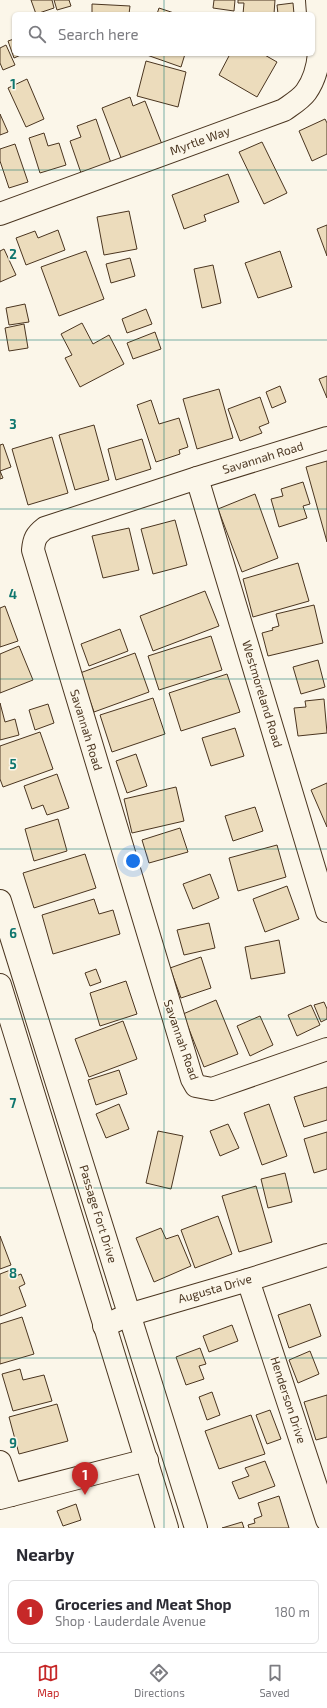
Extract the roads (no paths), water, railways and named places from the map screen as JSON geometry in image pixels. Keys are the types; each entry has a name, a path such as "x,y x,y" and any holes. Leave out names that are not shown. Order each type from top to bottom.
{"street":[{"name":"Myrtle Way","path":"0,214 284,110 305,93 316,72 320,45 316,0"},
{"name":"Savannah Road","path":"327,438 197,478 45,528 38,533 34,540 36,562 192,1079 196,1086 212,1090 327,1049"},
{"name":"Westmoreland Road","path":"197,478 327,910"},
{"name":"Passage Fort Drive","path":"0,901 196,1528"},
{"path":"0,985 167,1528"},
{"name":"Augusta Drive","path":"104,1326 128,1314 248,1280 327,1255"},
{"name":"Henderson Drive","path":"248,1280 318,1461 327,1520"},
{"path":"0,1462 5,1496 147,1460"}],"place":[{"name":"Groceries and Meat Shop","path":"85,1495"}]}
